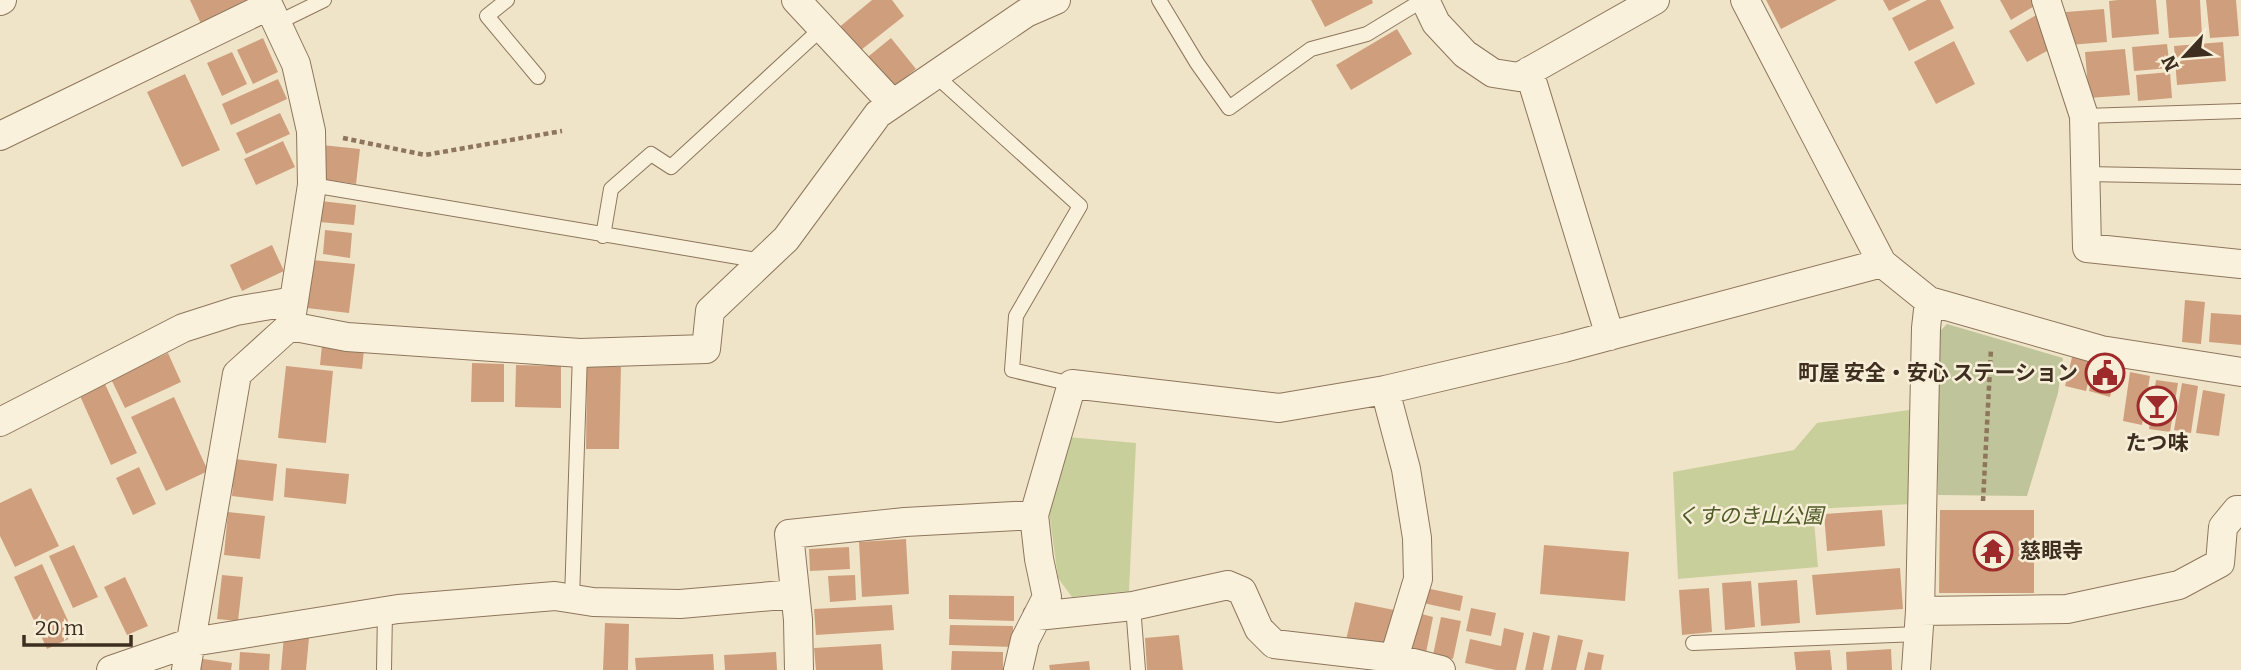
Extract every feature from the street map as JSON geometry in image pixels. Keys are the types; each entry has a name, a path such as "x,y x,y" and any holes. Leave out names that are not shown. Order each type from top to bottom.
{"street":[{"path":"796,0 892,103"},
{"path":"2,415 183,328 236,311 292,314 347,337 580,353 706,349 710,311 786,239 854,143 878,114 1026,13 1056,0"},
{"path":"1424,0 1436,23 1465,54 1493,73 1519,77 1655,0"},
{"path":"1745,0 1882,263 1929,301 2101,350 2241,372"},
{"path":"2046,0 2084,116 2087,248 2241,264"},
{"path":"0,136 270,10 296,64 311,131 312,185 292,314 237,374 186,670"},
{"path":"1529,71 1610,336"},
{"path":"1018,670 1025,640 1047,597 1034,515 1072,384 1279,408 1385,390 1610,336 1882,263"},
{"path":"1916,670 1920,623 1926,328 1929,301"},
{"path":"1385,390 1406,469 1417,538 1418,565 1418,579 1394,658"},
{"path":"1920,623 2067,609 2179,584 2220,563 2223,527 2237,510 2241,510"},
{"path":"799,670 789,534 905,522 1034,515"},
{"path":"1037,616 1133,606 1228,585 1242,592 1259,628 1274,644 1394,658 1441,670"},
{"path":"111,670 192,642 385,611 555,596 593,602 680,604 795,594"}],"lane":[{"path":"270,10 324,0"},
{"path":"507,0 487,16 538,77"},
{"path":"1159,0 1197,63 1229,108 1311,48 1367,34 1424,0"},
{"path":"603,236 611,189 650,154 671,167 822,28"},
{"path":"934,74 1080,206 1016,316 1012,370 1072,384"},
{"path":"2084,116 2241,111"},
{"path":"2086,174 2241,177"},
{"path":"312,185 762,261"},
{"path":"572,598 580,353"},
{"path":"1133,606 1138,670"},
{"path":"384,670 385,611"},
{"path":"1693,643 1920,623"}],"path":[{"path":"311,131 425,155 562,131"},
{"path":"1983,501 1992,320"}],"green space":[{"path":"1947,324 2063,358 2058,393 2027,496 1938,495 1936,361 1940,331"},
{"name":"くすのき山公園","path":"1909,410 1911,504 1813,509 1818,567 1678,579 1673,472 1794,450 1817,423"},
{"path":"1068,437 1136,443 1129,591 1072,597 1058,578 1049,511"}],"building":[{"path":"190,0 248,0 250,4 202,26"},
{"path":"872,0 892,0 904,16 856,54 837,29"},
{"path":"1311,0 1372,0 1373,3 1325,27"},
{"path":"1766,0 1837,0 1781,29"},
{"path":"1883,0 1911,0 1889,11"},
{"path":"1927,0 1940,0 1954,28 1909,51 1892,18"},
{"path":"2000,0 2040,0 2041,2 2011,20"},
{"path":"2156,0 2159,34 2112,38 2109,1"},
{"path":"2166,0 2200,0 2202,36 2169,38"},
{"path":"2206,0 2236,0 2239,36 2210,38"},
{"path":"2104,9 2107,42 2069,45 2066,12"},
{"path":"2038,14 2056,46 2027,62 2009,31"},
{"path":"1397,29 1412,54 1351,90 1336,65"},
{"path":"263,38 278,72 253,84 237,50"},
{"path":"891,38 916,69 889,91 864,60"},
{"path":"1954,41 1975,84 1936,104 1914,62"},
{"path":"2223,42 2226,81 2177,85 2174,46"},
{"path":"2167,44 2170,68 2134,71 2132,47"},
{"path":"2125,49 2130,95 2089,98 2085,52"},
{"path":"232,52 247,84 222,96 207,63"},
{"path":"2170,72 2172,98 2138,101 2136,75"},
{"path":"185,74 220,150 182,167 147,92"},
{"path":"278,79 287,99 231,125 222,104"},
{"path":"280,113 290,134 246,154 236,133"},
{"path":"283,141 295,167 256,185 244,159"},
{"path":"322,145 360,149 356,184 319,179"},
{"path":"321,201 356,205 354,225 319,222"},
{"path":"325,230 352,233 350,258 323,254"},
{"path":"272,245 284,271 242,291 230,265"},
{"path":"312,260 355,264 349,313 307,308"},
{"path":"2185,300 2205,302 2201,344 2182,342"},
{"path":"2211,313 2241,315 2241,345 2209,342"},
{"path":"322,345 364,350 362,369 320,365"},
{"path":"168,353 181,382 125,408 111,379"},
{"path":"2073,353 2094,359 2086,391 2065,386"},
{"path":"2097,359 2118,365 2110,397 2089,391"},
{"path":"472,363 504,364 504,402 471,402"},
{"path":"516,365 561,366 561,408 515,407"},
{"path":"286,366 333,371 326,443 278,438"},
{"path":"587,366 621,367 619,449 586,449"},
{"path":"2130,372 2150,376 2142,425 2123,421"},
{"path":"2156,380 2178,383 2170,432 2149,429"},
{"path":"2182,383 2198,386 2191,433 2174,430"},
{"path":"105,384 137,453 111,465 80,396"},
{"path":"2203,390 2225,394 2219,436 2196,433"},
{"path":"174,397 208,471 166,491 131,417"},
{"path":"235,459 277,464 273,501 232,496"},
{"path":"139,467 156,504 133,515 116,478"},
{"path":"286,468 349,474 346,504 284,497"},
{"path":"31,488 59,546 15,567 0,536 0,503"},
{"path":"1882,510 1885,546 1827,551 1824,514"},
{"path":"1940,510 2034,510 2034,593 1939,593"},
{"path":"228,512 265,516 260,559 224,555"},
{"path":"906,539 909,594 862,597 859,542"},
{"path":"74,545 98,597 73,608 49,556"},
{"path":"1544,545 1629,552 1625,601 1540,594"},
{"path":"849,547 850,569 810,571 809,549"},
{"path":"42,564 75,636 47,649 14,577"},
{"path":"1900,568 1903,609 1816,615 1812,575"},
{"path":"222,575 243,577 238,621 217,619"},
{"path":"855,575 856,600 830,602 828,576"},
{"path":"125,577 148,626 127,635 104,587"},
{"path":"1797,580 1800,623 1761,626 1758,583"},
{"path":"1751,581 1755,627 1725,630 1722,583"},
{"path":"1426,588 1463,596 1460,611 1423,603"},
{"path":"1709,588 1712,632 1682,635 1679,590"},
{"path":"949,595 1014,596 1014,621 949,619"},
{"path":"1355,602 1394,610 1386,649 1346,640"},
{"path":"892,605 894,630 816,635 814,609"},
{"path":"1471,608 1496,613 1491,636 1466,631"},
{"path":"1414,612 1433,617 1426,653 1406,648"},
{"path":"1441,617 1461,621 1453,659 1433,655"},
{"path":"605,623 629,624 628,670 603,670"},
{"path":"950,625 1013,626 1013,647 949,645"},
{"path":"1504,628 1524,633 1516,670 1496,670 1465,663 1470,639 1501,646"},
{"path":"1533,632 1550,636 1543,670 1525,670"},
{"path":"284,635 309,638 306,670 281,670"},
{"path":"1179,635 1183,670 1147,670 1145,638"},
{"path":"1558,635 1583,640 1576,670 1551,670"},
{"path":"881,644 883,670 816,670 814,648"},
{"path":"1891,649 1892,670 1847,670 1846,652"},
{"path":"1830,650 1832,670 1796,670 1794,652"},
{"path":"952,651 1003,652 1003,670 951,670"},
{"path":"240,652 270,654 269,670 239,670"},
{"path":"776,652 777,670 725,670 724,655"},
{"path":"1588,652 1604,655 1601,670 1584,670"},
{"path":"713,654 714,670 636,670 635,658"},
{"path":"196,658 232,663 231,670 194,670"},
{"path":"1089,661 1090,670 1050,670 1049,665"}],"place":[{"name":"町屋 安全・安心 ステーション","path":"2105,373"},
{"name":"たつ味","path":"2157,406"},
{"name":"慈眼寺","path":"1993,551"}]}
